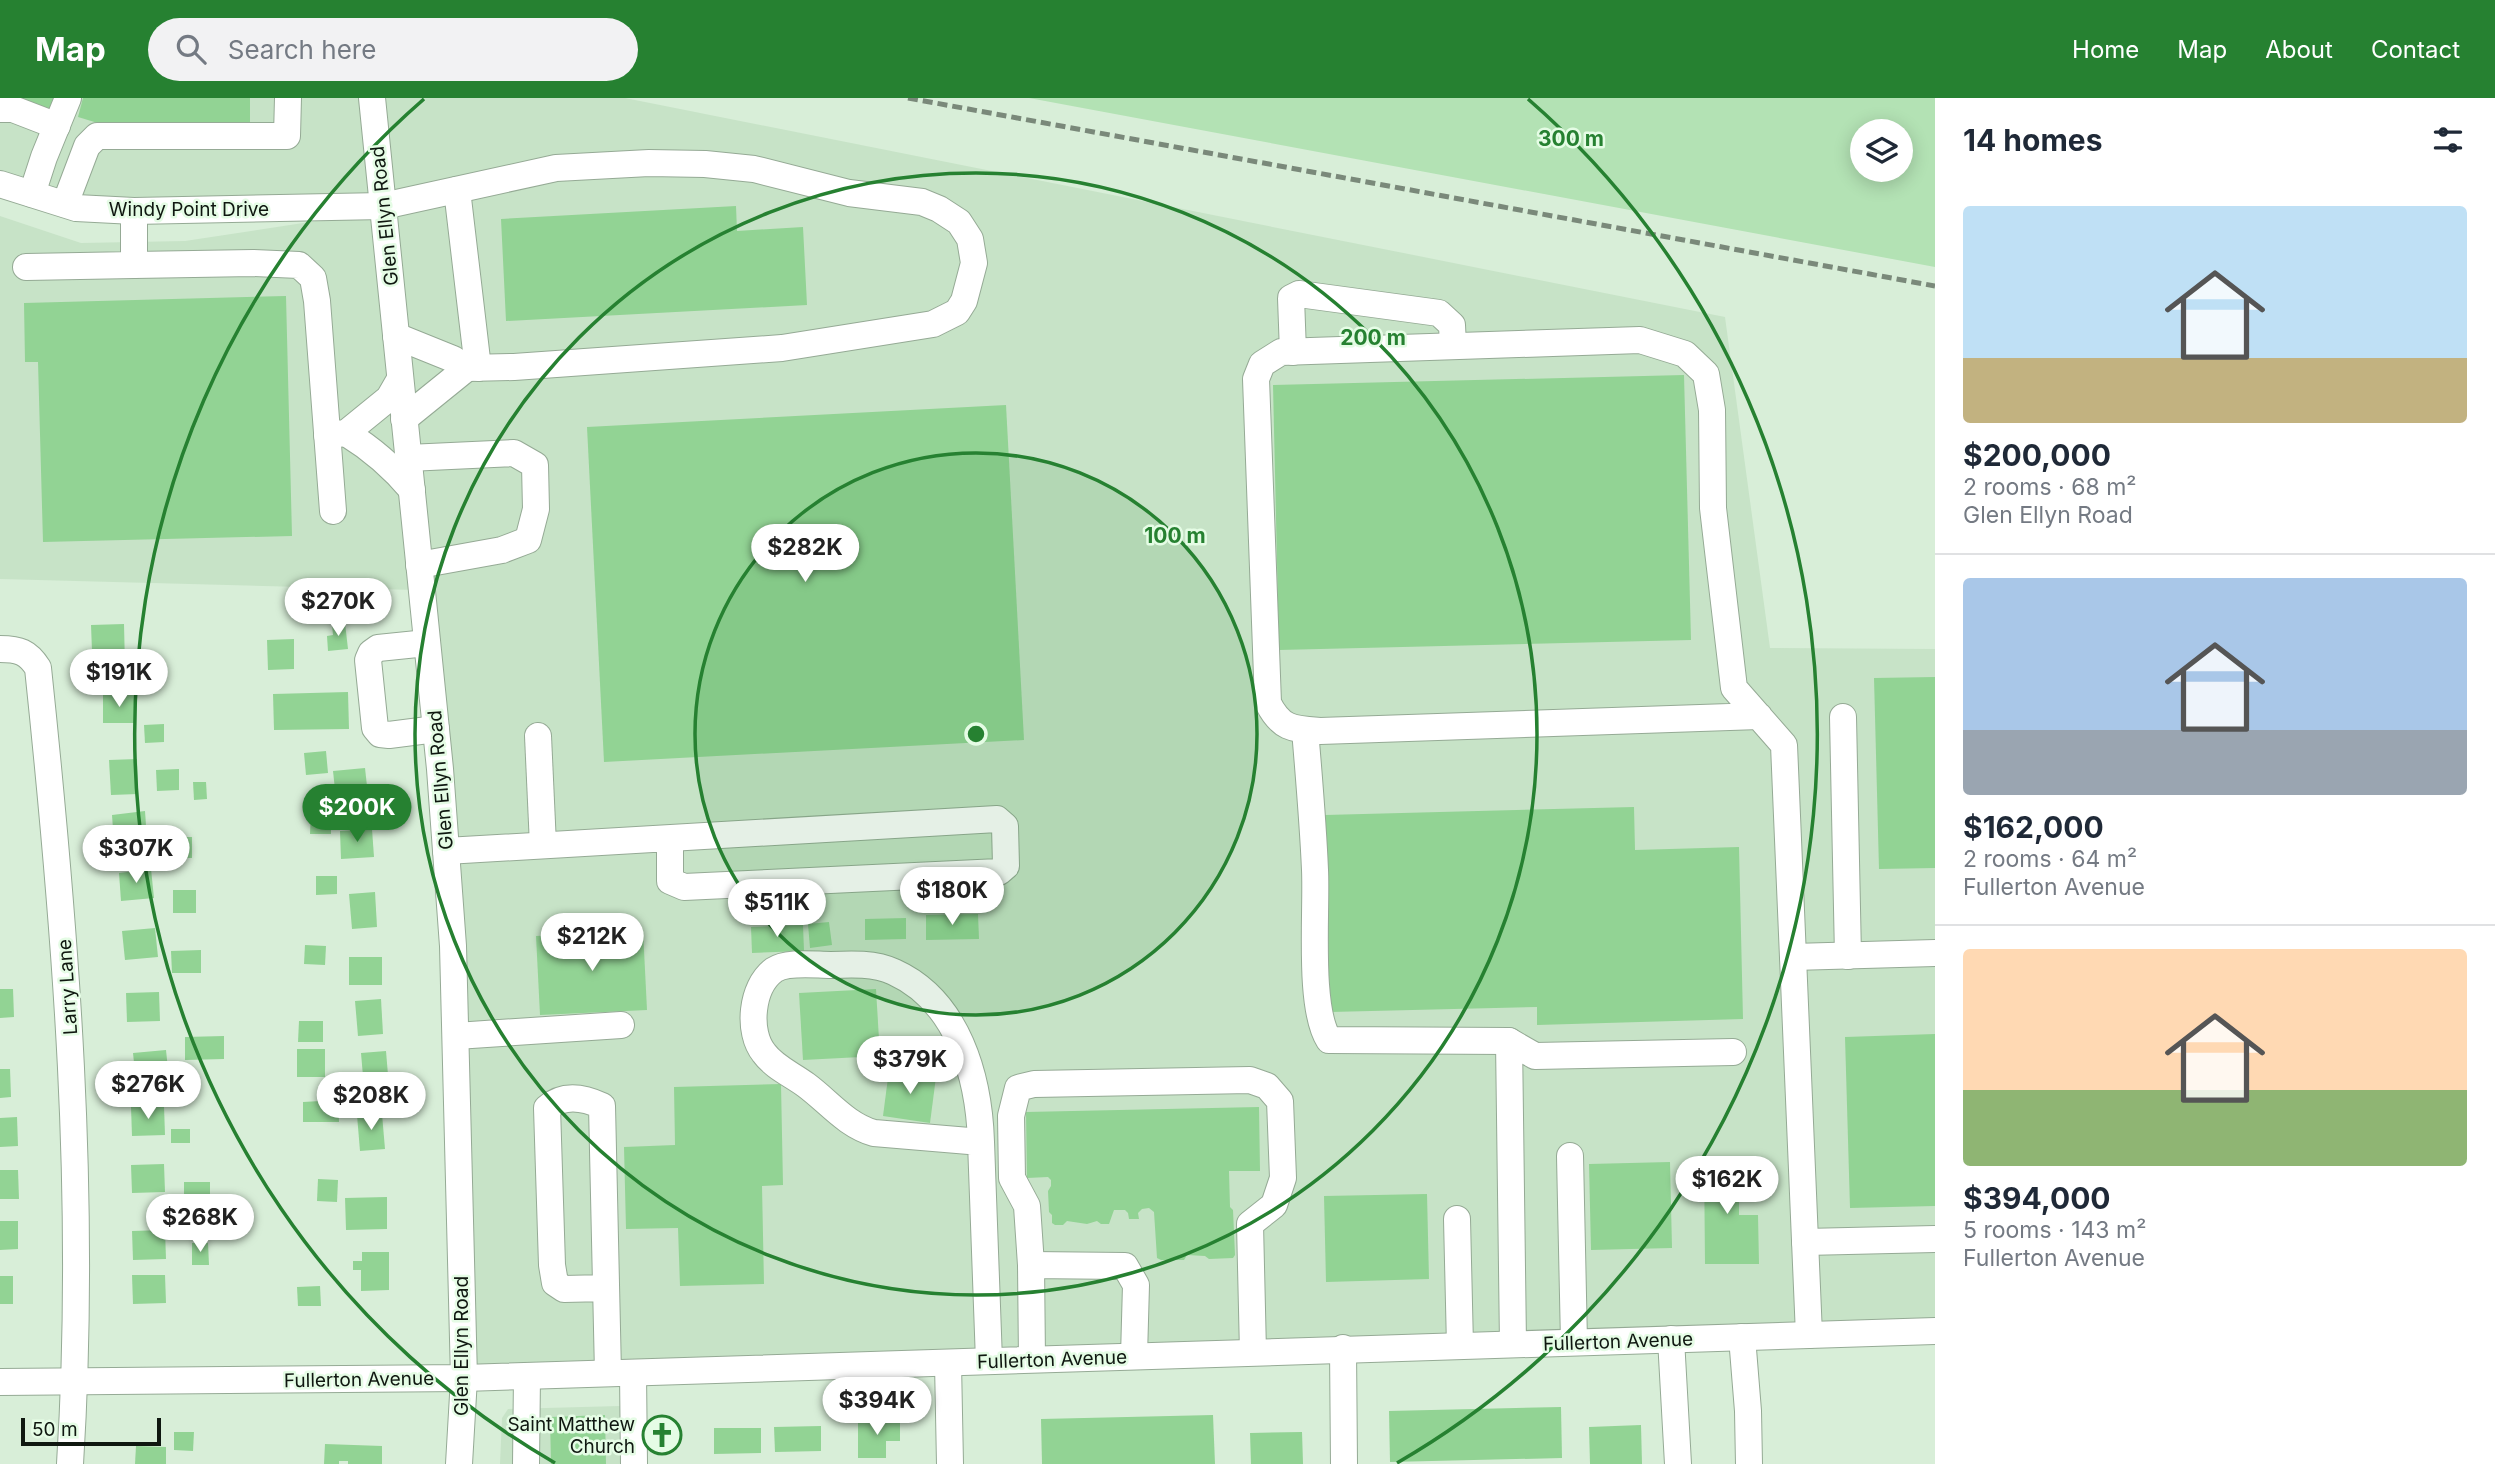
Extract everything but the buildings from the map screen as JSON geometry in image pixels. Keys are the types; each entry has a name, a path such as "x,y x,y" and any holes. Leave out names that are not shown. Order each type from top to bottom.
{"street":[{"path":"32,194 68,98"},
{"path":"65,204 87,146 97,136 287,136 288,98"},
{"name":"Glen Ellyn Road","path":"372,98 436,729 453,946 464,1378 459,1464"},
{"path":"0,109 13,109 57,126"},
{"name":"Windy Point Drive","path":"0,184 76,208 134,211 383,206 556,168 694,163 754,169 849,193 922,202 939,209 958,222 970,239 974,263 964,301 957,312 933,324 782,348 472,368"},
{"path":"457,190 472,368"},
{"path":"134,211 134,265"},
{"path":"26,267 253,263 299,265 313,278 337,434 333,511"},
{"path":"1293,352 1291,298 1299,294 1439,313 1452,324 1453,346"},
{"path":"396,336 472,368"},
{"path":"1759,716 1306,730 1287,727 1275,718 1268,703 1256,379 1262,364 1281,352 1640,340 1685,355 1706,374 1712,410 1713,508 1734,688 1759,716 1784,745 1809,1335"},
{"path":"404,419 472,368"},
{"path":"337,434 388,398 400,379"},
{"path":"337,434 369,447 393,468 412,490"},
{"path":"408,458 514,453 535,465 536,509 528,540 502,551 419,565"},
{"path":"427,643 378,648 371,653 368,660 375,727 380,734 388,735 436,729"},
{"name":"Larry Lane","path":"7,649 30,655 38,668 67,974 76,1163 75,1382 70,1464"},
{"path":"1843,717 1848,956"},
{"path":"1306,730 1315,871 1317,1007 1322,1030 1329,1040 1509,1041 1535,1056 1733,1052"},
{"path":"538,736 543,845"},
{"path":"446,851 998,819 1004,826 1006,866 999,872 684,887 670,881 670,839"},
{"path":"1793,957 1935,953"},
{"path":"981,1142 874,1133 857,1128 807,1086 772,1063 761,1050 754,1029 755,998 763,983 774,970 787,966 859,964 892,970 918,986 951,1023 968,1060 976,1086 981,1142 989,1361"},
{"path":"456,1036 621,1025"},
{"path":"1509,1041 1513,1344"},
{"path":"1032,1359 1027,1206 1012,1178 1011,1116 1018,1088 1034,1084 1250,1080 1267,1086 1280,1101 1283,1178 1274,1205 1251,1224 1253,1352"},
{"path":"606,1288 564,1289 555,1283 552,1265 547,1108 558,1099 587,1099 602,1106 606,1288 634,1464"},
{"path":"1570,1156 1574,1342"},
{"path":"1457,1219 1460,1346"},
{"path":"1805,1242 1935,1239"},
{"path":"1031,1265 1125,1266 1136,1285 1134,1356"},
{"name":"Fullerton Avenue","path":"0,1382 464,1378 1935,1331"},
{"path":"1742,1337 1749,1464"},
{"path":"1671,1339 1678,1464"},
{"path":"1343,1348 1344,1464"},
{"path":"948,1363 950,1464"},
{"path":"526,1464 527,1376"}],"shaded area":[{"path":"0,98 364,98 374,197 77,200 0,174"},
{"path":"385,98 625,98 1725,317 1770,648 1935,649 1935,1322 473,1369"},
{"path":"1029,98 1935,98 1935,267"},
{"path":"375,212 416,590 0,579 0,216 81,243 185,241"},
{"path":"620,1406 623,1464 500,1464 502,1418 508,1409"}],"railway":[{"path":"908,98 1935,286"}],"place":[{"name":"Saint Matthew Church","path":"662,1435"}]}
